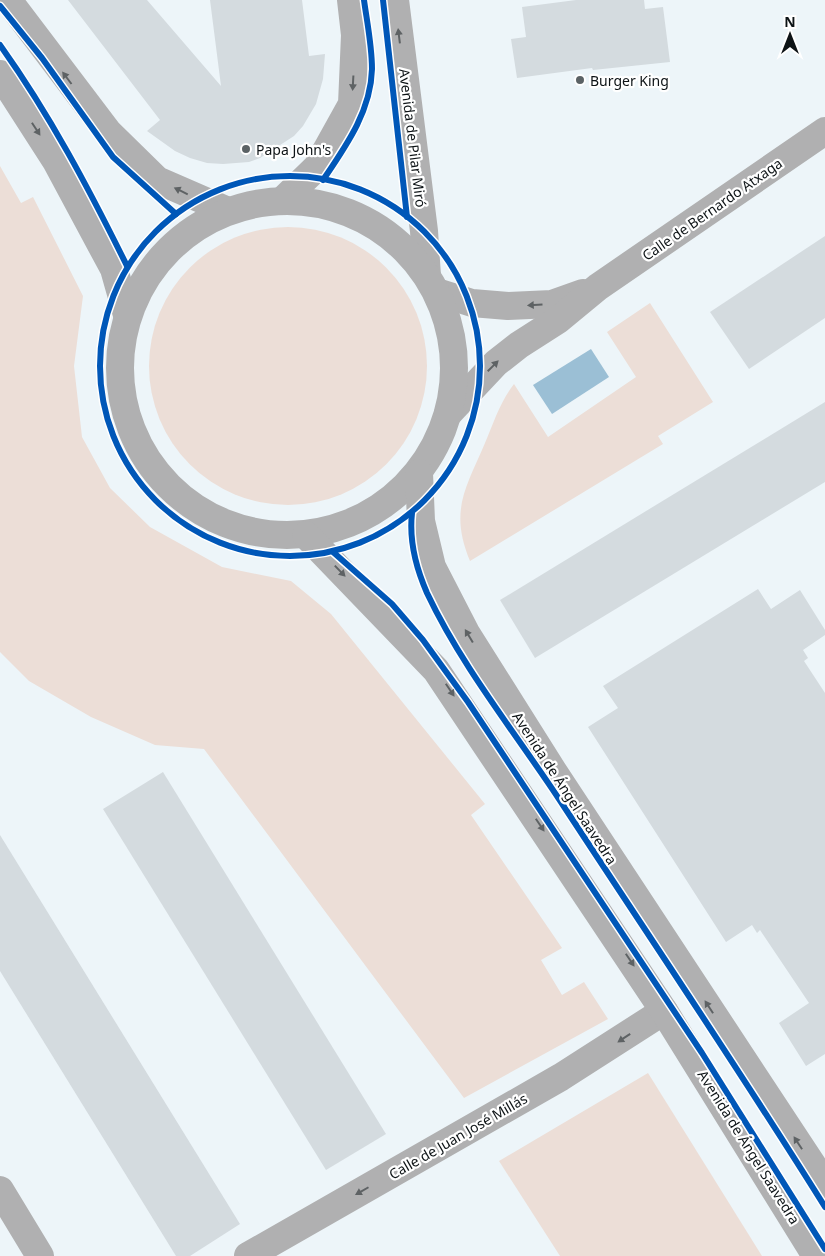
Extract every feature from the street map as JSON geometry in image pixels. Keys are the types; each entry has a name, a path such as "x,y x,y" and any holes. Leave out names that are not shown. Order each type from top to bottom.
{"street":[{"path":"8,0 108,132 157,180 226,210"},
{"path":"284,200 316,167 352,104 355,35 351,0"},
{"name":"Avenida de Pilar Miró","path":"395,0 432,284"},
{"path":"0,74 56,161 114,269 127,315"},
{"name":"Calle de Bernardo Atxaga","path":"448,414 496,364 518,345 558,320 598,287 825,130"},
{"path":"284,200 348,212 392,238 432,284 448,320 454,347 454,377 448,414 437,445 419,473 387,503 349,525 306,535 258,534 212,519 172,491 142,454 123,410 118,362 127,315 146,276 174,243 198,224 226,210 255,202 284,200"},
{"name":"Calle de Bernardo Atxaga","path":"432,284 472,303 508,306 552,304 598,287"},
{"name":"Avenida de Ángel Saavedra","path":"419,473 421,521 432,567 466,632 553,771 825,1184"},
{"name":"Avenida de Ángel Saavedra","path":"306,535 436,670 664,1011 816,1256"},
{"name":"Calle de Juan José Millás","path":"248,1256 561,1077 664,1011"},
{"path":"0,1190 40,1256"}],"shaded area":[{"path":"0,166 21,203 33,197 83,296 74,366 82,437 110,488 150,527 222,567 291,581 331,614 485,804 471,815 562,948 541,960 562,995 584,982 608,1019 464,1098 204,749 155,745 91,717 29,681 0,652"},
{"path":"302,227 341,237 354,243 387,267 404,289 417,313 425,339 427,366 425,393 417,419 404,443 387,465 365,482 341,495 302,505 274,505 235,495 222,489 189,465 180,454 165,432 151,393 149,352 159,313 165,300 189,267 200,258 222,243 261,229"},
{"path":"650,303 713,402 658,436 663,444 470,561 461,527 462,500 498,412 509,391 514,384 548,437 636,377 607,332"},
{"path":"648,1073 762,1256 560,1256 499,1161"}],"water":[{"path":"591,349 609,377 552,414 533,385"}],"building":[{"path":"68,0 147,0 221,86 210,0 302,0 309,56 325,54 323,79 316,104 303,126 294,136 260,158 249,162 223,164 207,163 190,158 175,151 147,131 160,120"},
{"path":"576,0 644,0 645,9 663,7 670,62 593,70 592,68 517,78 511,39 526,37 522,7"},
{"path":"825,236 825,318 749,369 710,312"},
{"path":"825,402 825,482 535,658 500,600"},
{"path":"758,589 771,609 800,590 825,630 825,635 803,650 808,658 804,661 825,693 825,1054 806,1066 779,1023 809,1003 760,930 757,933 752,925 726,942 588,727 618,708 603,686"},
{"path":"163,772 386,1134 326,1170 103,809"},
{"path":"0,835 240,1224 190,1256 176,1256 0,971"}],"cycle path":[{"path":"323,180 356,128 371,84 371,52 364,0"},
{"path":"383,0 407,217"},
{"path":"0,6 42,58 113,157 176,214"},
{"path":"0,45 52,125 127,266"},
{"path":"271,176 309,176 345,184 380,198 425,231 448,260 466,293 477,329 480,347 480,366 480,385 477,403 466,439 448,472 425,501 396,524 363,542 327,553 309,556 271,556 235,548 200,534 169,513 143,487 122,456 108,421 100,385 100,347 108,311 122,276 143,245 169,219 200,198 235,184 271,176"},
{"path":"412,513 414,554 420,574 427,593 456,647 693,1002 825,1207"},
{"path":"333,552 392,604 423,640 468,702 702,1053 825,1249"}],"place":[{"name":"Burger King","path":"580,80"},
{"name":"Papa John's","path":"246,149"}]}
